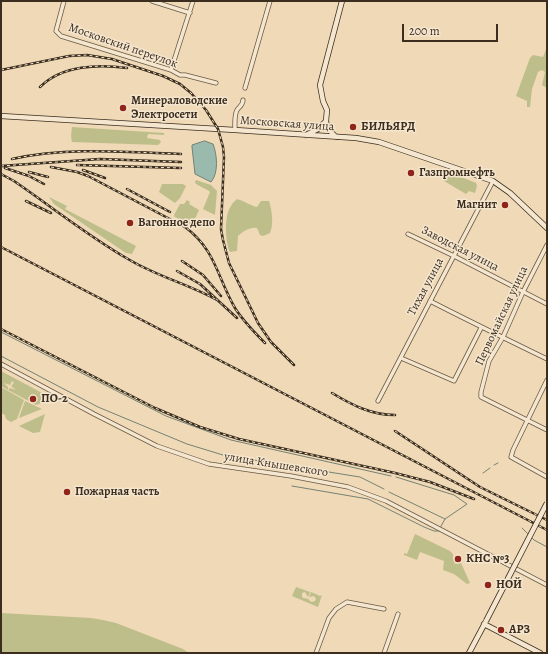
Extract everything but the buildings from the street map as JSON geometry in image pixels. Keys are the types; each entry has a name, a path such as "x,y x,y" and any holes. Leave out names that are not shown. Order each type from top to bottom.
{"street":[{"name":"Московский переулок","path":"64,1 56,31 61,36 171,70 180,76 185,75 216,83"},
{"path":"152,1 190,13"},
{"path":"171,70 194,1"},
{"path":"245,88 270,1"},
{"path":"336,137 327,128 326,110 320,84 342,1"},
{"path":"235,130 236,111 243,104 243,100"},
{"name":"Московская улица","path":"1,116 356,138 379,142 461,169 492,182 510,192 547,228"},
{"path":"306,135 318,129 326,121"},
{"path":"318,129 319,136"},
{"name":"Тихая улица","path":"378,401 492,182"},
{"name":"Заводская улица","path":"408,234 547,304"},
{"name":"Первомайская улица","path":"527,420 481,397 481,392 489,361 503,337 523,292 547,246"},
{"path":"430,301 547,360"},
{"path":"401,358 454,381 481,328"},
{"name":"улица Кнышевского","path":"1,364 157,446 209,464 348,486 386,501 547,585"},
{"path":"547,380 511,457 547,477"},
{"path":"527,420 547,430"},
{"path":"469,653 547,503"},
{"path":"316,653 329,618 336,609 347,602 384,609"},
{"path":"384,653 398,614"},
{"path":"485,623 540,653"}],"green space":[{"path":"547,47 547,88 542,85 545,72 542,70 538,72 532,89 530,107 527,107 527,101 516,96 530,58 533,55 543,57"},
{"path":"72,127 164,133 164,135 148,134 147,138 160,140 161,142 158,145 72,142"},
{"path":"444,170 476,183 477,186 475,193 469,191 466,194 444,181 441,176"},
{"path":"196,180 211,185 217,191 215,215 203,209 210,192 196,184"},
{"path":"162,184 183,184 186,186 180,198 175,203 159,192"},
{"path":"49,197 67,206 65,209 136,246 132,254 126,253 54,204"},
{"path":"237,199 257,207 261,201 269,201 272,213 272,225 270,233 263,236 260,235 257,228 252,228 245,231 238,236 237,251 230,252 227,242 226,222 229,210"},
{"path":"187,200 190,202 189,204 199,210 192,225 175,217 174,215 180,204 184,204"},
{"path":"1,371 46,395 51,400 36,405 8,390 1,386","holes":["12,381 14,383 11,386 16,390 10,388 8,390 8,387 4,383 10,385"]},
{"path":"1,387 24,400 17,419 11,422 1,413"},
{"path":"25,401 42,409 19,418"},
{"path":"45,414 40,432 33,433 19,426"},
{"path":"415,534 450,551 453,554 455,564 461,563 470,583 467,584 454,574 443,570 444,561 420,552 417,560 404,555 404,553 407,554"},
{"path":"296,587 310,592 308,597 305,592 302,593 302,596 303,598 312,602 316,599 314,596 309,597 311,592 320,596 322,595 318,607 292,596"},
{"path":"1,613 103,620 116,623 183,649 189,653 1,653"}],"shaded area":[{"path":"205,141 213,144 216,153 216,169 214,178 211,182 195,174 192,145"}],"waterway":[{"path":"1,332 166,416 231,440 391,476"},
{"path":"1,356 98,407 187,444 223,455 360,477 384,489"},
{"path":"494,465 498,463"},
{"path":"483,473 490,468"},
{"path":"396,477 454,495 467,504 445,519 440,528"},
{"path":"292,486 368,499 424,527 434,531 439,531"},
{"path":"389,492 445,519"},
{"path":"522,528 528,534"},
{"path":"531,537 547,547"}],"railway":[{"path":"1,70 69,56 87,55 112,59 163,76 180,84 191,93 206,110 218,129 223,147 224,157 221,229 229,263 258,323 271,342 294,365"},
{"path":"40,87 59,74 70,70 93,66 127,68"},
{"path":"12,159 33,155 96,151 181,154"},
{"path":"1,166 100,159 181,162"},
{"path":"77,165 181,168"},
{"path":"51,167 77,172 88,176 185,227 195,236 210,255 238,313 265,343"},
{"path":"5,168 29,176 44,184"},
{"path":"83,170 105,178"},
{"path":"29,172 48,177"},
{"path":"1,174 14,181 84,231 128,259 217,300"},
{"path":"127,189 170,212"},
{"path":"26,201 51,213"},
{"path":"1,247 547,530"},
{"path":"182,261 203,275 221,296"},
{"path":"177,271 200,284 237,318"},
{"path":"1,329 155,408 200,427 239,439 430,482 474,499"},
{"path":"332,393 347,402 370,411 386,415 395,415"},
{"path":"395,431 480,487 547,520"}],"place":[{"name":"Минераловодские Электросети","path":"123,108"},
{"name":"БИЛЬЯРД","path":"353,127"},
{"name":"Газпромнефть","path":"411,173"},
{"name":"Магнит","path":"505,205"},
{"name":"Вагонное депо","path":"130,223"},
{"name":"ПО-2","path":"33,399"},
{"name":"Пожарная часть","path":"67,492"},
{"name":"КНС №3","path":"458,559"},
{"name":"НОЙ","path":"488,585"},
{"name":"АРЗ","path":"501,630"}]}
